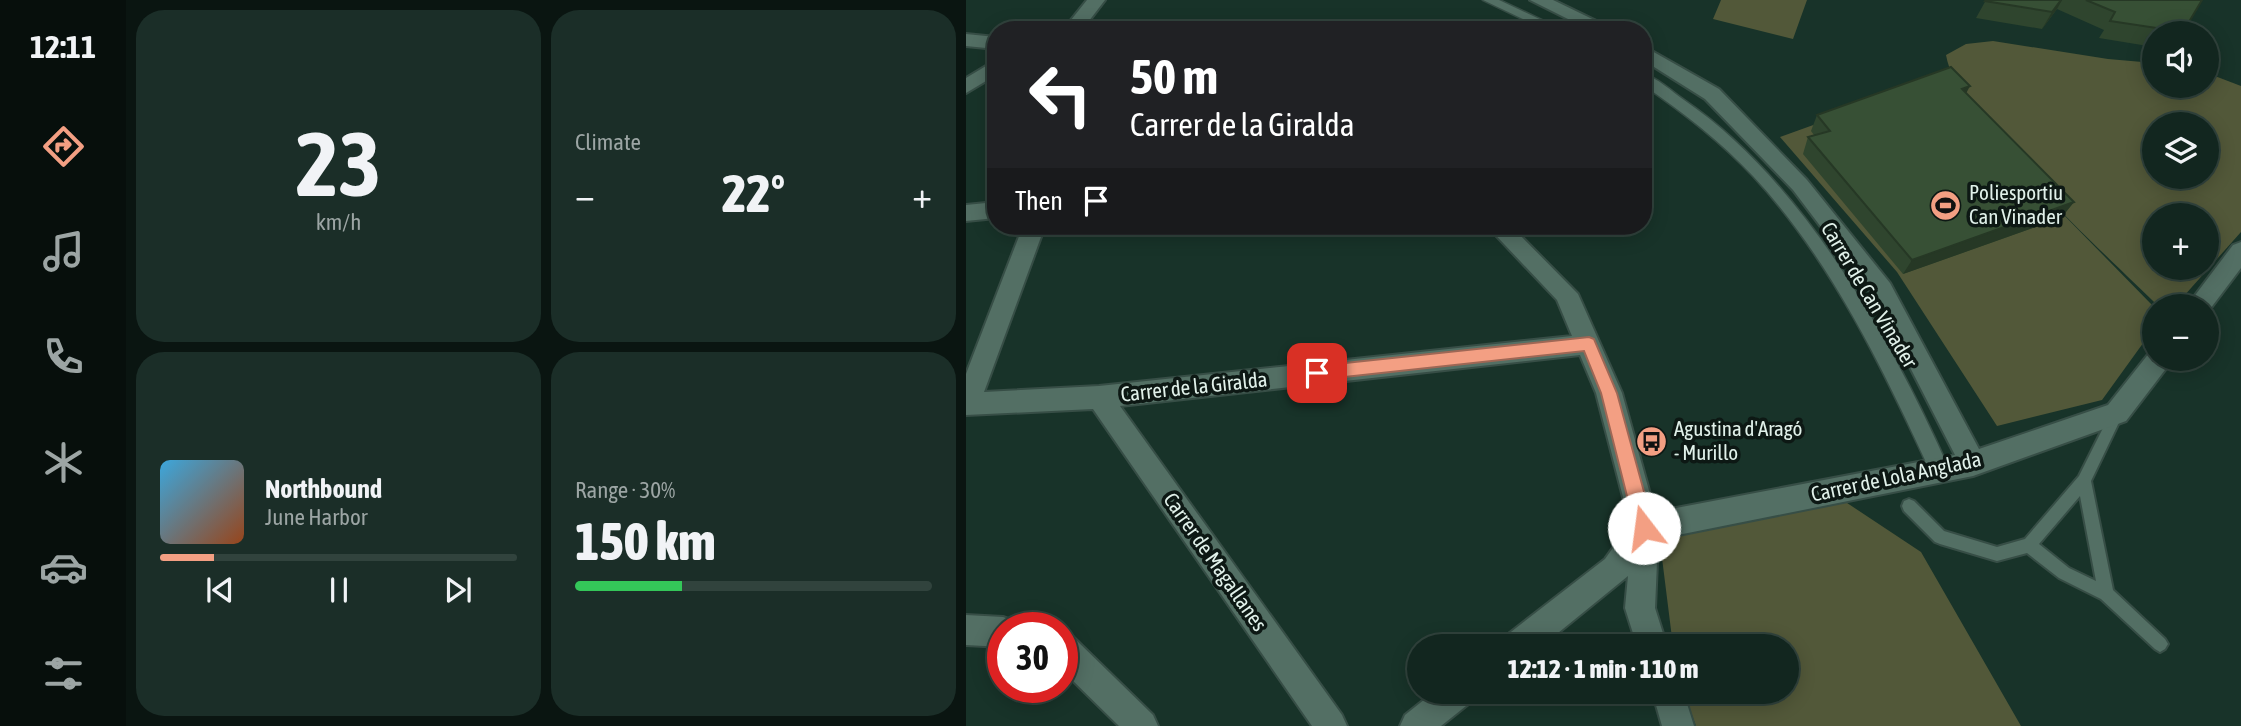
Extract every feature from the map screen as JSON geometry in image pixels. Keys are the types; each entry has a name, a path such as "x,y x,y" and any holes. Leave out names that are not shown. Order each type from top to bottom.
{"street":[{"path":"1079,21 1096,0"},
{"path":"1489,0 1537,21"},
{"path":"1539,0 1583,21"},
{"path":"966,40 987,42"},
{"path":"1652,57 1712,94 1800,185 1882,290 1973,464"},
{"path":"966,87 987,72"},
{"name":"Carrer de Can Vinader","path":"1652,84 1702,119 1759,173 1822,251 1902,390 1939,469"},
{"path":"966,213 987,211"},
{"path":"966,404 1031,235"},
{"path":"1507,235 1566,294 1609,393 1644,528 1640,608 1648,634"},
{"path":"2208,294 2241,251"},
{"name":"Carrer de la Giralda","path":"966,404 1099,397 1589,344"},
{"path":"2117,413 2150,371"},
{"name":"Carrer de Magallanes","path":"1099,397 1331,726"},
{"name":"Carrer de Lola Anglada","path":"1644,528 1973,464 2117,413"},
{"path":"1533,634 1615,569 1644,528"},
{"path":"966,630 987,631"},
{"path":"1078,664 1142,726"},
{"path":"1416,726 1444,704"},
{"path":"1671,704 1678,726"}],"lane":[{"path":"1909,506 1940,537 1997,554 2029,545 2084,481 2117,413"},
{"path":"2084,481 2106,594"},
{"path":"2029,545 2064,573 2106,594 2160,644"}],"green space":[{"path":"1721,0 1807,0 1793,39 1713,19"},
{"path":"1993,41 2142,62 2142,98 2219,98 2219,78 2241,86 2241,232 2219,257 2219,203 2142,203 2142,280 2198,280 2186,294 2146,294 2004,150 1976,115 1956,83 1946,55 1966,44"},
{"name":"Poliesportiu Can Vinader","path":"1941,79 1960,109 2142,295 2142,345 2102,400 1997,426 1897,272 1780,137"},
{"path":"1829,491 1921,552 2021,726 1696,726 1688,704 1799,704 1799,634 1672,634 1660,542"}],"building":[{"path":"1986,0 2061,0 2052,12"},
{"path":"2086,0 2202,0 2190,21 2142,21 2142,26 2110,21 2115,12"},
{"path":"1951,67 1970,86 1962,89 2074,202 1912,260 1808,137 1830,131 1817,115"}],"place":[{"name":"Poliesportiu Can Vinader","path":"1946,205"},
{"name":"Agustina d'Aragó - Murillo","path":"1651,441"}],"route":[{"path":"1317,373 1589,344 1609,393 1644,528"}]}
